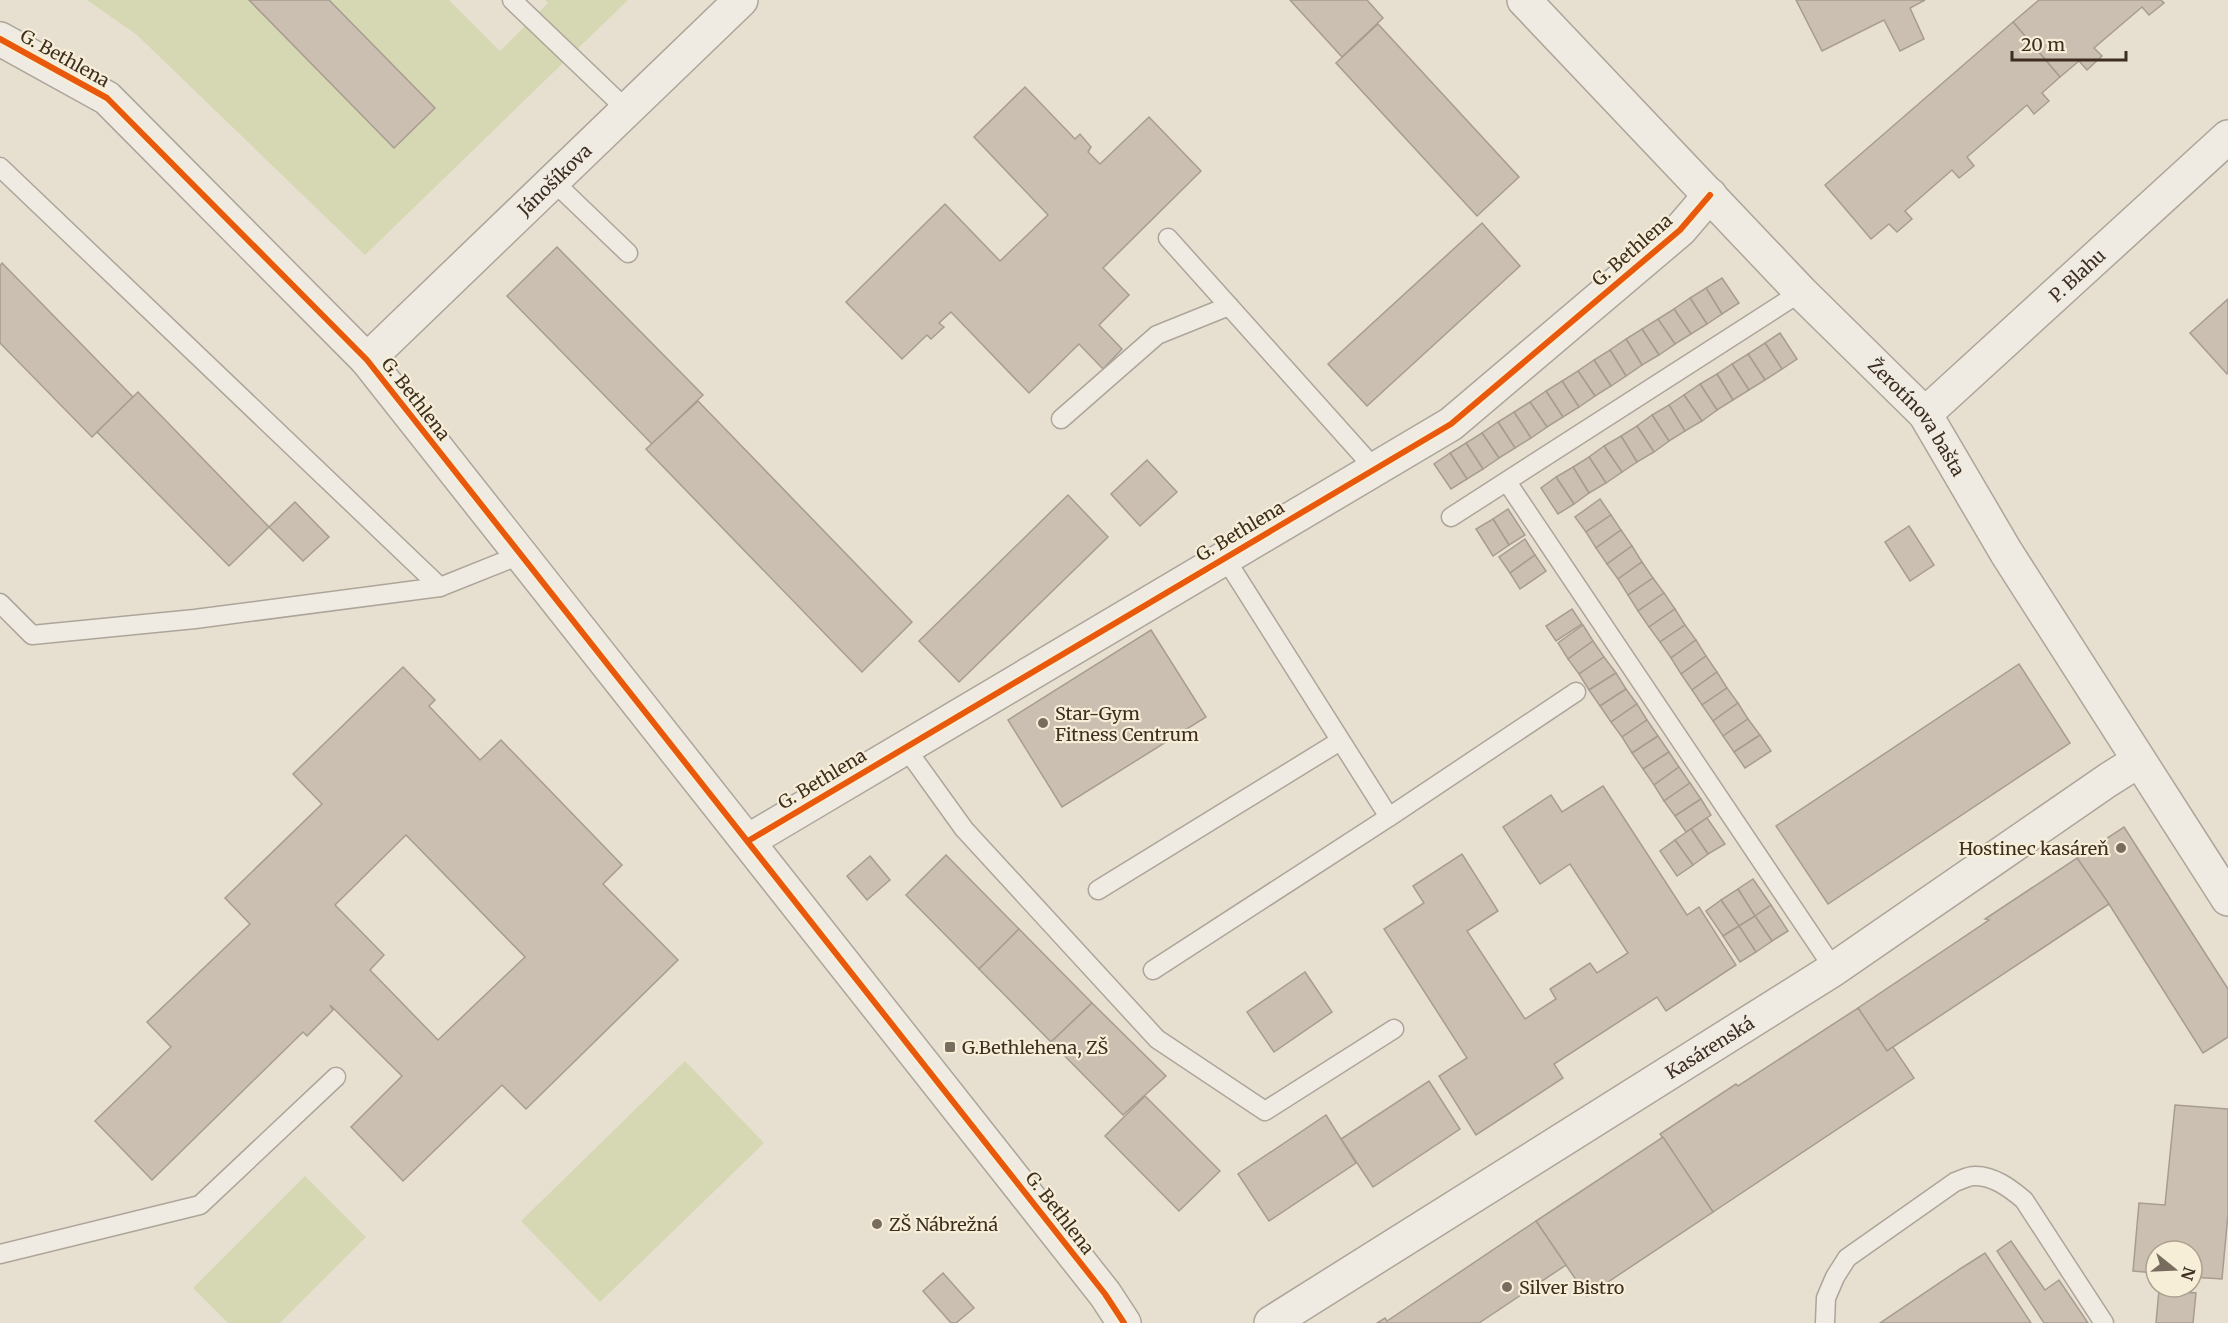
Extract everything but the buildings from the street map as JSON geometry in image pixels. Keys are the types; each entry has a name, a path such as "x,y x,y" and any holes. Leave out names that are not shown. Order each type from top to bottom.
{"street":[{"name":"Jánošíkova","path":"367,360 741,0"},
{"name":"Žerotínova bašta","path":"1524,0 1801,292 1924,414 2006,552 2228,898"},
{"name":"G. Bethlena","path":"0,39 107,98 367,360 1105,1294 1124,1323"},
{"name":"P. Blahu","path":"1924,414 2228,136"},
{"name":"G. Bethlena","path":"748,841 1450,423 1680,230 1710,195"},
{"name":"Kasárenská","path":"1271,1323 1834,969 2139,761"}],"lane":[{"path":"512,0 627,110"},
{"path":"0,166 440,587"},
{"path":"553,181 628,253"},
{"path":"1168,238 1375,469"},
{"path":"1451,517 1801,292"},
{"path":"1061,419 1157,335 1229,306"},
{"path":"1507,482 1834,969"},
{"path":"0,603 32,635 195,619 440,587 520,555"},
{"path":"1225,558 1389,817"},
{"path":"1153,970 1576,692"},
{"path":"1098,890 1340,741"},
{"path":"905,747 964,829 1157,1039 1265,1111 1394,1029"},
{"path":"0,1254 200,1204 336,1077"},
{"path":"1825,1323 1826,1298 1847,1258 1955,1182 1974,1176 1991,1179 2008,1186 2024,1200 2104,1323"}],"green space":[{"path":"87,0 449,0 500,51 548,3 545,0 628,0 365,255 137,35"},
{"path":"685,1061 764,1143 600,1302 521,1221"},
{"path":"305,1176 366,1237 280,1323 228,1323 193,1288"}],"cycle path":[{"path":"0,39 107,98 367,360 1105,1294 1124,1323"},
{"path":"748,841 1451,424 1680,230 1710,195"}],"place":[{"name":"Star-Gym Fitness Centrum","path":"1043,723"},
{"name":"Hostinec kasáreň","path":"2121,848"},
{"name":"G.Bethlehena, ZŠ","path":"950,1047"},
{"name":"ZŠ Nábrežná","path":"877,1224"},
{"name":"Silver Bistro","path":"1507,1287"}]}
